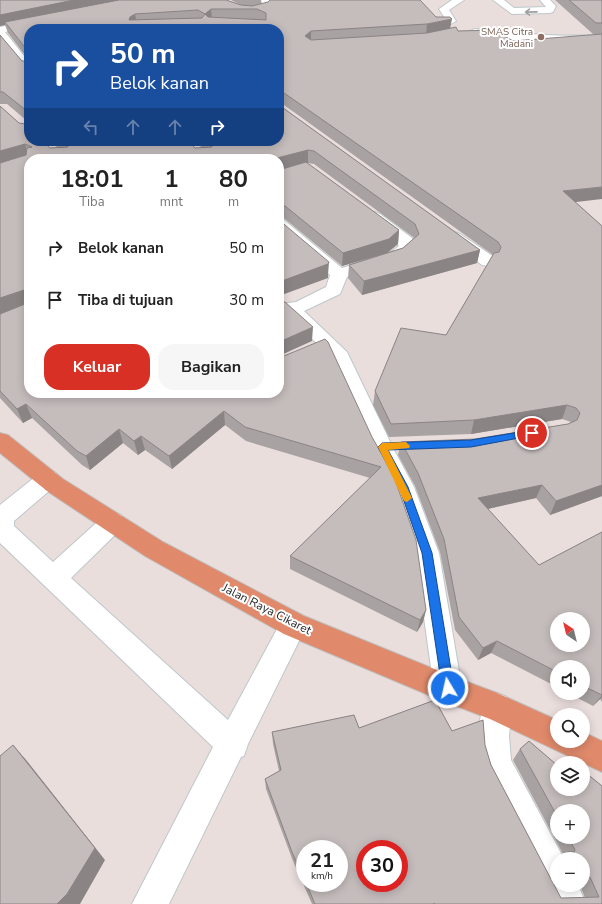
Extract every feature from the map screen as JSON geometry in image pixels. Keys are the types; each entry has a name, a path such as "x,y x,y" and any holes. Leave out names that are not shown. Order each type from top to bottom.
{"main road":[{"name":"Jalan Raya Cikaret","path":"0,441 48,479 154,549 294,625 497,707 550,732"},
{"path":"583,748 602,757"}],"street":[{"path":"210,0 218,0"},
{"path":"222,0 229,7 244,16 264,10 268,5 266,0"},
{"path":"451,21 444,9 459,0"},
{"path":"498,0 508,9 518,12 550,10 551,6 545,0"},
{"path":"29,24 46,20"},
{"path":"24,25 0,31 24,63"},
{"path":"464,32 578,39 602,38"},
{"path":"16,54 24,52"},
{"path":"338,274 394,257 408,247 406,241 363,209"},
{"path":"284,227 338,274"},
{"path":"443,229 488,261"},
{"path":"285,309 307,304 334,290 338,274"},
{"path":"285,309 338,352 393,446 403,487 427,553 448,688"},
{"path":"307,353 328,343"},
{"path":"48,479 5,515 1,524 3,531 233,745"},
{"path":"54,577 113,522"},
{"path":"149,904 233,745 294,625"},
{"path":"497,707 493,737 494,750 498,764 550,866"},
{"path":"563,892 569,904"}],"building":[{"path":"0,0 74,0 0,15"},
{"path":"119,0 226,0 241,5 252,6 268,2 270,0 420,0 436,17 450,17 452,19 427,24 311,31 305,36 311,40 427,33 456,27 458,31 494,30 513,41 602,34 602,187 563,191 602,226 602,485 556,501 542,485 478,498 539,565 602,532 602,695 590,689 590,660 550,660 550,668 497,641 483,648 459,617 444,539 418,473 401,442 475,439 568,424 577,420 580,413 576,408 567,405 474,420 391,424 375,391 401,328 446,335 494,253 499,252 501,247 498,242 284,93 284,24 24,24 24,46 5,22","holes":["211,9 257,9 266,13 266,20 208,17 205,14","198,10 205,14 202,18 129,20 130,17 135,14"]},
{"path":"569,0 602,0 602,23 596,23"},
{"path":"0,35 22,61 24,61 24,109 3,92 0,92"},
{"path":"0,106 19,123 24,124 24,144 0,151"},
{"path":"284,109 480,250 364,281 349,265 403,248 419,234 415,224 314,151 308,150 284,156 284,154 26,154 27,148 32,147 30,146 48,146 50,148 68,146 193,146 195,148 212,146 284,146"},
{"path":"24,156 24,290 0,298 0,163"},
{"path":"306,162 399,230 389,239 343,253 284,206 284,169"},
{"path":"284,224 329,262 328,264 284,280"},
{"path":"284,302 285,302 313,327 284,340"},
{"path":"24,304 24,398 284,398 284,356 325,339 328,342 372,437 393,474 416,540 426,610 420,620 290,556 381,467 245,427 224,411 169,456 141,436 134,441 119,429 86,456 77,451 26,404 17,409 0,391 0,314"},
{"path":"435,700 452,731 483,720 485,745 491,765 550,877 550,892 558,892 561,898 599,897 590,877 590,852 574,852 575,850 572,844 590,844 590,804 550,804 520,749 529,741 550,759 550,796 590,796 590,776 602,786 602,904 315,904 310,892 348,892 348,840 296,840 296,861 265,779 281,770 272,732 354,715 359,728"},
{"path":"13,745 95,848 67,894 57,904 0,904 0,756"}],"slow traffic":[{"path":"406,446 382,447 403,487 407,498"}],"place":[{"name":"SMAS Citra Madani","path":"541,37"}],"route":[{"path":"448,688 427,553 403,487 382,447 471,443 532,433"}]}
